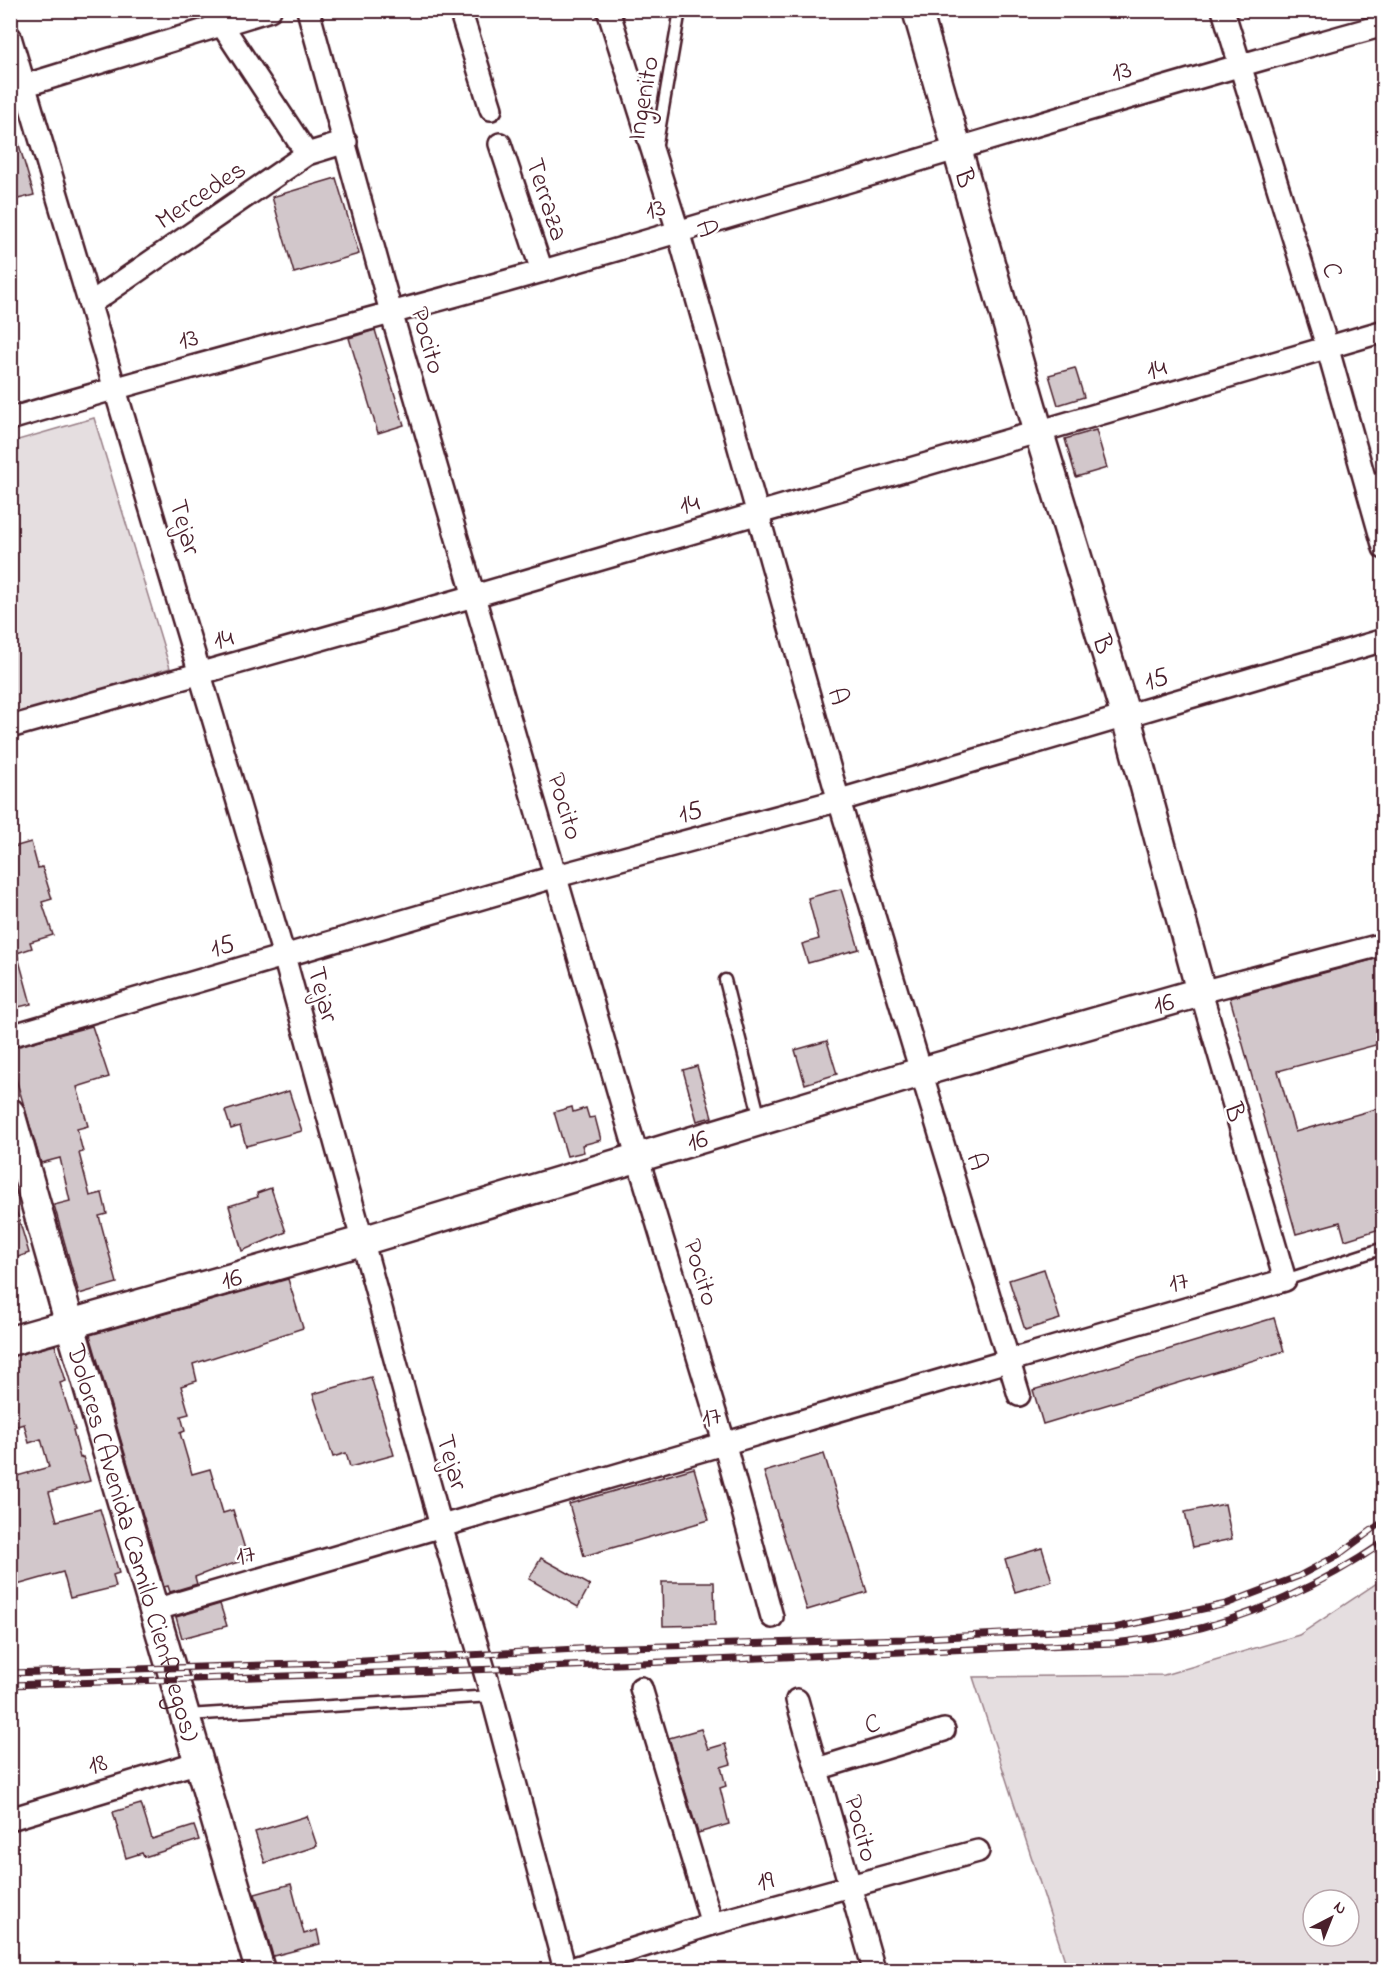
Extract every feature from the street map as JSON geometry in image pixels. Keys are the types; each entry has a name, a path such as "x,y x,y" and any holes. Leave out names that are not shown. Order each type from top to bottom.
{"street":[{"path":"18,88 216,18 270,10"},
{"name":"Pocito","path":"308,10 391,312 638,1159 724,1442 772,1617"},
{"path":"460,10 490,109"},
{"name":"A","path":"608,10 678,231 840,800 1019,1395"},
{"name":"B","path":"917,10 1039,432 1126,717 1201,992 1285,1280"},
{"name":"C","path":"1224,10 1239,65 1328,346 1374,479 1383,548"},
{"path":"216,18 307,154"},
{"name":"13","path":"10,420 116,388 542,271 1239,65 1383,25"},
{"name":"Tejar","path":"10,37 18,88 91,303 198,675 284,956 441,1526 492,1696 567,1971"},
{"name":"Mercedes","path":"91,303 307,154 346,142"},
{"name":"Terraza","path":"500,144 542,271"},
{"name":"14","path":"10,727 474,596 1383,331"},
{"name":"15","path":"10,1036 557,876 840,800 1383,640"},
{"name":"16","path":"10,1341 638,1159 921,1072 1201,992 1383,944"},
{"name":"Dolores (Avenida Camilo Cienfuegos)","path":"10,1113 260,1971"},
{"name":"17","path":"154,1610 1285,1280"},
{"path":"641,1688 712,1924"},
{"name":"Pocito","path":"797,1700 873,1971"},
{"name":"C","path":"817,1769 944,1730"},
{"name":"18","path":"10,1819 199,1762"},
{"name":"19","path":"567,1971 712,1924 978,1851"}],"lane":[{"name":"Ingenito","path":"655,158 680,10"},
{"path":"725,980 761,1122"},
{"path":"1285,1280 1383,1248"},
{"path":"185,1715 492,1696"}],"shaded area":[{"path":"94,418 170,668 11,717 11,442"},
{"path":"1383,1579 1383,1970 1068,1970 973,1677 1164,1675 1299,1635"}],"building":[{"path":"14,128 34,195 10,201 10,129"},
{"path":"336,178 359,254 294,273 272,197"},
{"path":"375,330 404,425 378,433 349,338"},
{"path":"1075,368 1084,397 1058,405 1049,375"},
{"path":"1096,430 1107,468 1076,477 1065,439"},
{"path":"31,842 38,868 42,867 52,899 42,902 53,935 30,942 32,948 17,953 31,1004 10,1009 10,848"},
{"path":"841,889 859,949 808,963 802,944 819,939 808,898"},
{"path":"1383,957 1383,1043 1278,1071 1295,1132 1383,1107 1383,1228 1345,1240 1340,1222 1296,1234 1230,998"},
{"path":"92,1026 109,1077 77,1087 88,1126 77,1129 83,1152 79,1153 90,1196 102,1193 107,1214 99,1216 117,1283 79,1294 54,1205 70,1201 60,1158 41,1163 10,1059 10,1048"},
{"path":"827,1041 837,1074 805,1084 795,1050"},
{"path":"697,1066 712,1117 697,1121 683,1070"},
{"path":"289,1091 302,1131 246,1146 240,1126 231,1129 225,1111"},
{"path":"572,1107 573,1112 586,1108 589,1118 595,1117 601,1140 582,1145 584,1152 567,1156 554,1112"},
{"path":"271,1188 286,1232 242,1251 229,1206 258,1197 257,1193"},
{"path":"14,1203 29,1253 10,1260 10,1204"},
{"path":"1044,1269 1060,1319 1025,1330 1009,1280"},
{"path":"288,1279 303,1328 193,1364 197,1381 181,1386 189,1414 181,1416 185,1431 180,1433 192,1474 210,1469 223,1513 233,1510 248,1559 195,1577 197,1584 170,1592 168,1586 164,1587 90,1335"},
{"path":"1274,1318 1284,1351 1043,1424 1033,1390"},
{"path":"55,1345 66,1381 60,1383 75,1430 73,1430 80,1458 83,1457 90,1481 49,1492 57,1521 100,1509 119,1573 113,1575 116,1587 70,1598 63,1572 10,1587 10,1478 49,1467 41,1439 29,1443 24,1424 10,1428 10,1357"},
{"path":"371,1377 394,1455 350,1467 346,1453 333,1457 313,1394"},
{"path":"824,1454 867,1592 807,1610 764,1472"},
{"path":"694,1468 709,1520 584,1556 569,1504"},
{"path":"1225,1504 1232,1539 1193,1547 1185,1512"},
{"path":"1042,1548 1052,1581 1015,1592 1005,1559"},
{"path":"541,1558 590,1585 578,1607 529,1579"},
{"path":"662,1582 714,1582 715,1625 663,1626"},
{"path":"220,1604 227,1626 182,1638 176,1617"},
{"path":"701,1729 708,1749 725,1744 731,1764 721,1767 726,1786 720,1788 729,1824 698,1833 669,1738"},
{"path":"141,1804 152,1839 194,1826 199,1840 144,1857 142,1853 126,1858 113,1812"},
{"path":"307,1816 317,1846 265,1863 255,1832"},
{"path":"291,1884 304,1934 317,1930 320,1944 273,1956 255,1894"}],"railway":[{"path":"10,1673 329,1663 594,1648 905,1639 1114,1628 1226,1604 1299,1576 1338,1555 1384,1521"},
{"path":"10,1685 498,1669 1115,1643 1155,1638 1206,1627 1259,1609 1336,1572 1384,1542"}]}
